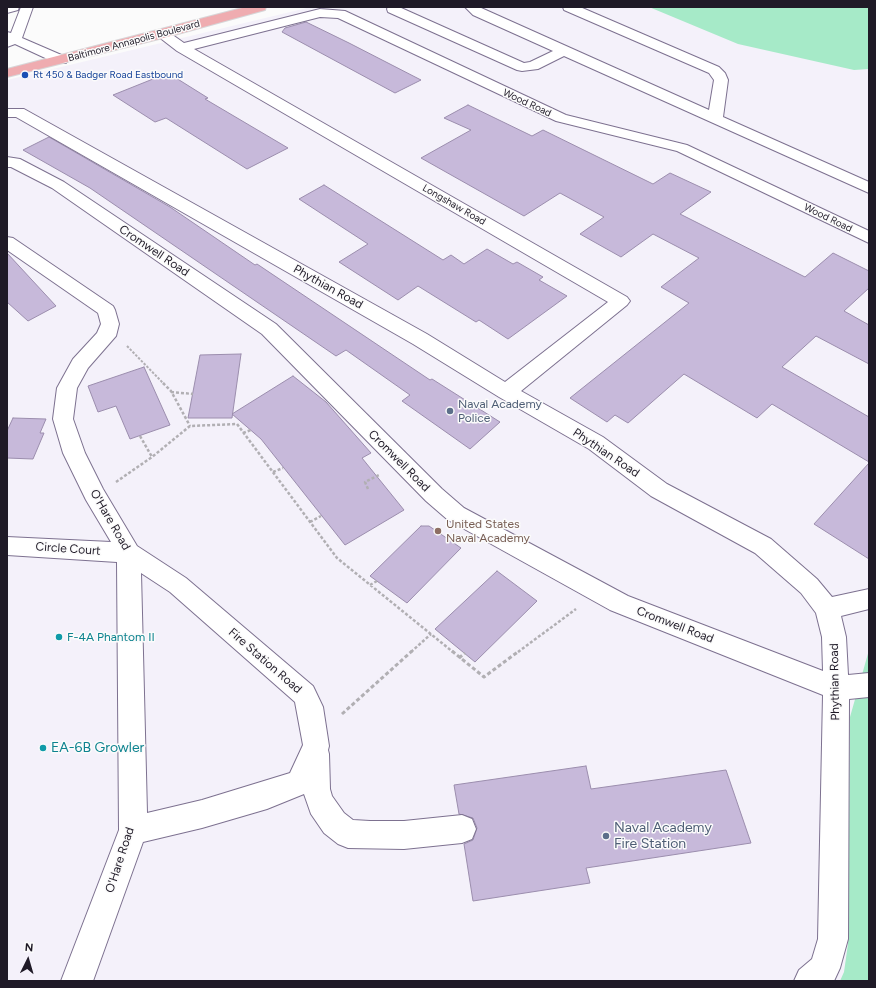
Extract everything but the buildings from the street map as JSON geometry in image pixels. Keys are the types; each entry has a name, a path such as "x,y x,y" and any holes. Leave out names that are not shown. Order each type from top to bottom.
{"main road":[{"name":"Baltimore Annapolis Boulevard","path":"7,73 162,34 260,7"}],"street":[{"path":"7,9 13,7"},
{"path":"27,7 10,39 61,60"},
{"path":"471,7 478,12 563,51 869,188"},
{"path":"569,7 714,70 720,76 721,80 715,119"},
{"path":"393,9 522,67 533,66 563,51"},
{"name":"Wood Road","path":"182,48 320,13 340,14 561,118 682,148 869,238"},
{"name":"Longshaw Road","path":"162,34 182,48 620,301 506,392"},
{"name":"Phythian Road","path":"13,112 420,339 506,392 596,443 659,490 764,546 809,586 827,609 834,637 836,688 832,939 825,968 810,981"},
{"name":"Cromwell Road","path":"7,162 14,162 58,185 269,329 434,495 456,514 619,603 836,688"},
{"name":"O'Hare Road","path":"7,242 106,310 110,324 106,336 80,364 67,388 63,419 74,453 91,487 130,553 133,830 77,981"},
{"name":"Circle Court","path":"7,546 130,553"},
{"name":"Fire Station Road","path":"130,553 178,585 304,694 310,707 316,746 316,789 321,804 334,824 348,834 370,836 404,835 462,829"},
{"path":"827,609 869,599"},
{"path":"836,688 869,685"},
{"path":"133,830 202,814 267,795 299,782 316,746"}],"path":[{"path":"126,344 171,392 190,426"},
{"path":"171,392 193,394"},
{"path":"115,482 152,457 190,426 237,424 337,558 484,677 581,605"},
{"path":"243,433 251,430"},
{"path":"140,436 152,457"},
{"path":"273,472 283,468"},
{"path":"368,489 365,482 380,474"},
{"path":"310,522 321,516"},
{"path":"370,585 377,581"},
{"path":"342,714 431,634"},
{"path":"459,658 465,653"}],"shaded area":[{"name":"United States Naval Academy","path":"311,7 869,7 869,981 7,981 7,80"}],"green space":[{"path":"649,7 869,7 869,69 854,70 738,44"},
{"path":"869,650 869,981 840,981 844,972 848,944 850,717"}],"place":[{"name":"Rt 450 & Badger Road Eastbound","path":"25,75"},
{"name":"Naval Academy Police","path":"450,411"},
{"name":"United States Naval Academy","path":"438,531"},
{"name":"F-4A Phantom II","path":"59,637"},
{"name":"EA-6B Growler","path":"43,748"},
{"name":"Naval Academy Fire Station","path":"606,836"}]}
